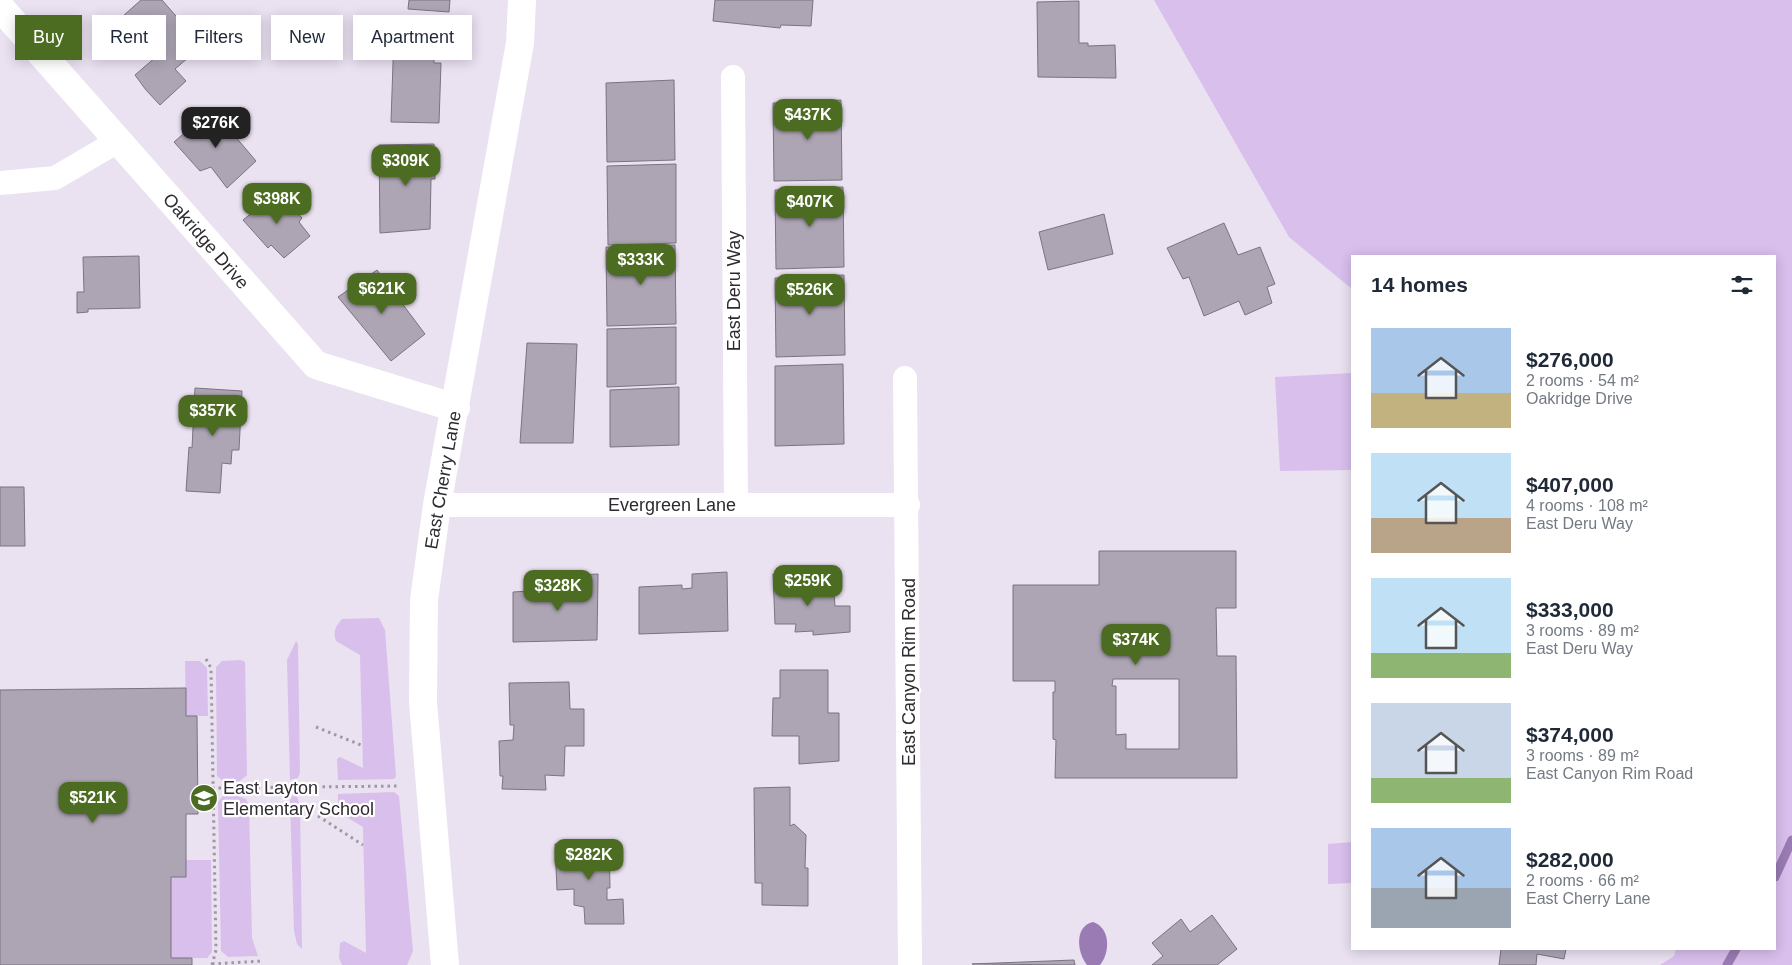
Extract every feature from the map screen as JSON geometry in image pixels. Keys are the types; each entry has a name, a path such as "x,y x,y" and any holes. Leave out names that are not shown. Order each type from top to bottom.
{"street":[{"name":"East Cherry Lane","path":"445,965 423,702 424,600 437,505 456,408 520,43 522,0"},
{"name":"Oakridge Drive","path":"0,7 316,365 456,408"},
{"name":"East Deru Way","path":"733,77 736,505"},
{"path":"0,183 55,178 118,141"},
{"name":"East Canyon Rim Road","path":"905,378 908,505 910,965"},
{"name":"Evergreen Lane","path":"437,505 908,505"}],"path":[{"path":"206,660 212,668 212,788 214,803 216,950 212,965 263,961"},
{"path":"316,727 361,745"},
{"path":"212,788 400,786"},
{"path":"318,816 363,845"}],"shaded area":[{"path":"1154,0 1792,0 1792,965 1660,965 1674,956 1676,950 1776,950 1776,255 1351,255 1351,288 1289,237"},
{"path":"1351,373 1351,470 1280,471 1275,377"},
{"path":"379,618 385,630 396,776 394,779 338,780 337,759 340,757 363,768 360,655 336,641 335,630 342,619"},
{"path":"296,641 298,644 300,773 298,778 290,780 287,660"},
{"path":"241,660 245,662 247,775 240,781 224,782 217,776 216,667 222,661"},
{"path":"185,661 200,661 207,668 208,716 186,716"},
{"path":"394,792 399,796 413,951 407,965 342,965 339,958 340,943 344,941 366,953 363,827 338,812 338,794"},
{"path":"293,795 297,797 300,805 302,949 297,944 294,931 290,800"},
{"path":"223,796 238,796 246,799 249,805 252,938 258,956 228,957 221,951 218,802"},
{"path":"1351,842 1351,883 1328,884 1328,844"},
{"path":"186,860 211,860 212,952 207,958 171,958 171,877 186,876"},
{"path":"1093,922 1103,930 1107,941 1106,954 1100,965 1087,965 1079,947 1080,934 1087,925"}],"building":[{"path":"141,0 162,0 176,16 176,60 186,60 175,69 186,81 160,105 135,75 152,60 166,60 166,15 124,15"},
{"path":"409,0 450,0 449,12 408,9"},
{"path":"715,0 813,0 811,26 781,25 780,28 713,21"},
{"path":"1079,1 1079,43 1088,43 1088,46 1115,45 1116,78 1038,77 1037,2"},
{"path":"393,60 434,60 434,63 441,63 439,123 391,122"},
{"path":"674,80 675,160 607,162 606,83"},
{"path":"841,100 842,180 774,181 773,103"},
{"path":"212,109 256,161 227,188 211,167 200,171 174,142"},
{"path":"434,144 435,179 431,179 430,229 380,233 379,145"},
{"path":"676,164 676,243 608,245 607,166"},
{"path":"843,187 844,267 776,269 775,190"},
{"path":"276,191 302,218 299,222 310,236 284,258 271,245 268,248 243,220 258,208 256,206"},
{"path":"1104,214 1113,254 1048,270 1039,232"},
{"path":"1224,223 1238,255 1260,247 1275,284 1267,287 1272,303 1245,315 1239,301 1204,316 1189,277 1183,279 1167,248"},
{"path":"675,245 676,324 607,326 606,247"},
{"path":"139,256 140,308 88,309 88,312 77,313 77,292 84,292 83,257"},
{"path":"377,270 425,334 391,361 338,297"},
{"path":"844,275 845,355 776,357 775,278"},
{"path":"676,327 676,384 607,387 607,329"},
{"path":"527,343 577,344 573,443 520,443"},
{"path":"843,364 844,444 775,446 775,366"},
{"path":"679,387 679,445 610,447 610,390"},
{"path":"195,388 242,391 239,450 232,450 231,464 222,463 220,493 186,491 189,447 192,448"},
{"path":"0,487 24,487 25,546 0,546"},
{"path":"1099,551 1236,551 1236,608 1216,608 1217,656 1236,656 1237,778 1055,778 1056,740 1053,739 1053,692 1055,692 1055,681 1013,681 1013,585 1099,585","holes":["1113,679 1179,679 1179,749 1126,749 1126,734 1116,735 1116,686 1112,686"]},
{"path":"727,572 728,631 639,634 639,587 682,585 682,589 692,588 692,574"},
{"path":"598,574 597,640 513,642 513,592 560,589 560,576"},
{"path":"773,574 807,576 807,586 823,586 823,594 834,594 835,606 850,606 850,632 813,635 813,631 795,632 796,624 775,624"},
{"path":"780,670 828,670 828,713 839,713 839,761 799,764 799,736 772,736 773,698 780,698"},
{"path":"569,682 570,709 584,709 584,746 565,746 564,776 545,775 546,790 502,789 503,776 500,776 499,741 513,740 514,725 510,725 509,683"},
{"path":"186,688 186,716 197,716 198,814 186,814 186,877 171,877 171,958 192,958 192,965 0,965 0,690"},
{"path":"790,787 790,826 794,824 806,835 805,868 808,868 808,906 762,905 762,883 755,883 754,788"},
{"path":"555,844 609,844 610,888 607,888 607,900 623,899 624,924 585,924 584,907 574,905 574,889 557,890"},
{"path":"1212,915 1237,949 1217,965 1152,965 1163,956 1152,943 1181,919 1190,932"},
{"path":"1501,950 1566,950 1564,959 1537,954 1536,965 1499,965"},
{"path":"1074,960 1075,965 972,964"}],"waterway":[{"path":"1776,875 1792,840"},
{"path":"1727,965 1735,950"}],"place":[{"name":"East Layton Elementary School","path":"204,798"}]}
